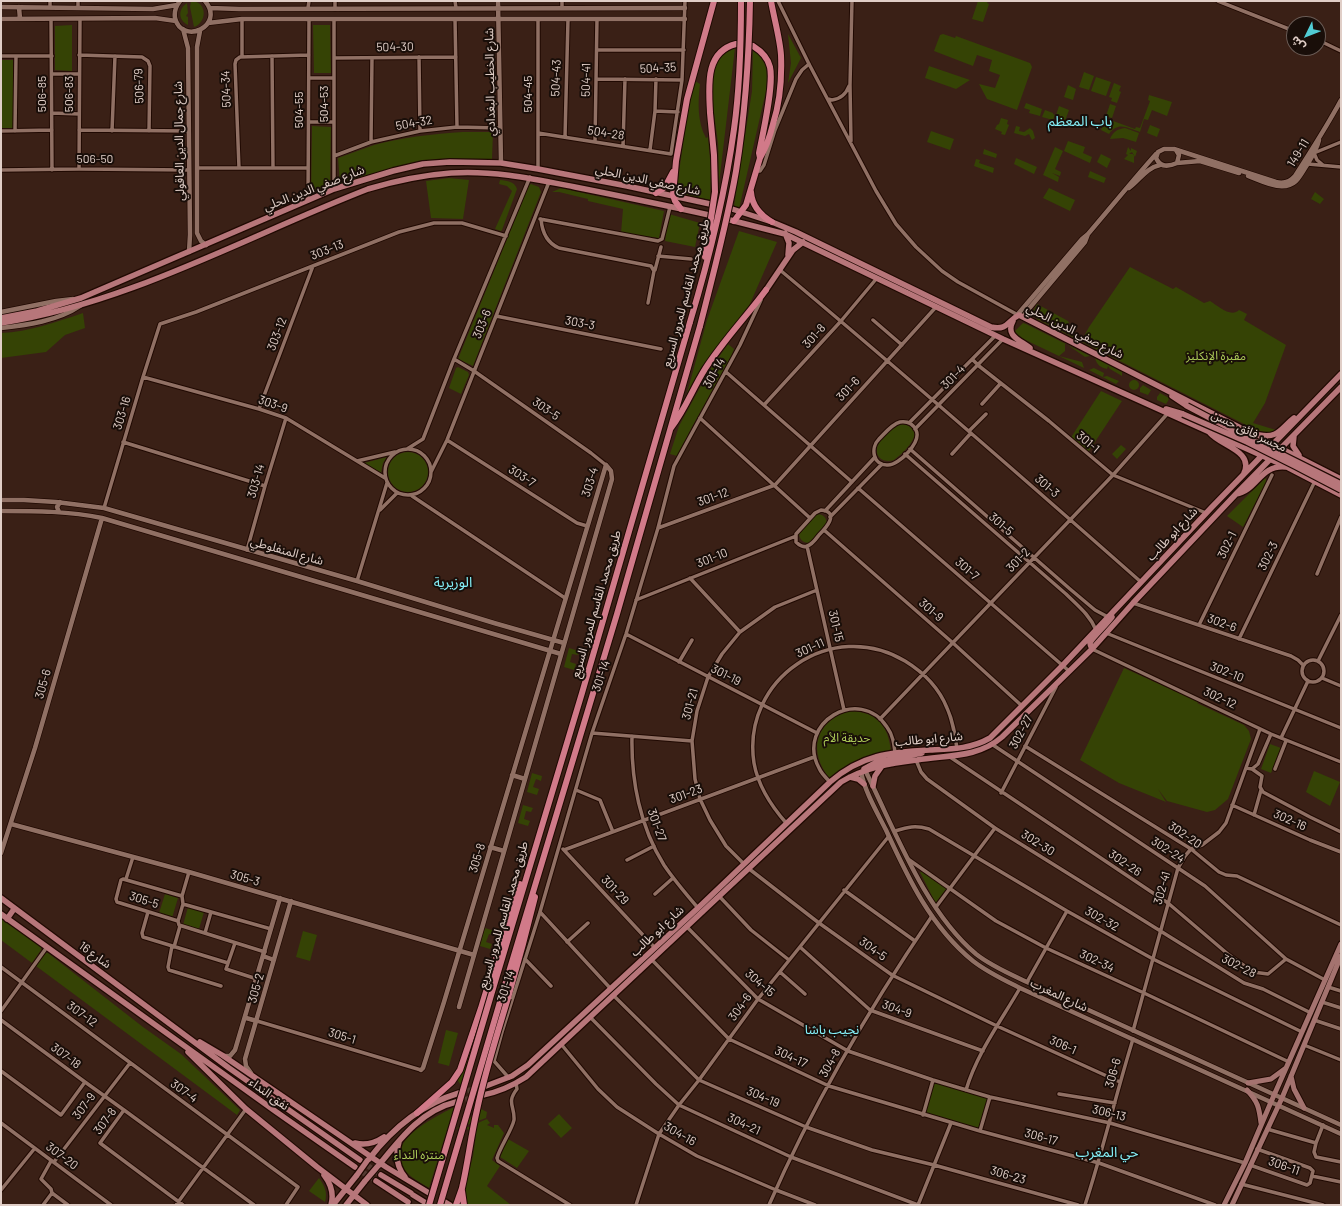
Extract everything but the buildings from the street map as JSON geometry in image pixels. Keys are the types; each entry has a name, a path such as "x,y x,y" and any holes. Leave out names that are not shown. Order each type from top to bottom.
{"highway":[{"path":"681,209 675,202 673,195 676,161 687,99 714,1"},
{"name":"طريق محمد القاسم للمرور السريع","path":"428,1204 582,693 714,239 728,169 734,128 740,62 741,1"},
{"name":"طريق محمد القاسم للمرور السريع","path":"442,1203 505,996 537,879 617,614 700,326 720,246 735,172 746,93 750,1"},
{"path":"732,221 742,212 751,190 760,158 768,142 777,111 781,84 781,54 771,1"},
{"path":"701,286 715,192 709,75 714,60 725,48 736,44"},
{"path":"753,46 767,59 771,75 770,92 759,153 760,158"},
{"path":"656,193 665,187 672,175 676,161"},
{"path":"751,190 751,197 756,209 772,222"},
{"path":"669,431 677,420 691,392 705,369 723,343 750,312 766,290"},
{"path":"417,1113 452,1082 460,1070 481,1008 514,899 527,872"},
{"path":"456,1205 468,1165 477,1110 505,996"},
{"path":"462,1188 464,1205"}],"main road":[{"name":"شارع صفي الدين الحلي","path":"48,311 206,245 334,189 393,171 423,164 450,162 501,163 673,195 710,204"},
{"name":"شارع صفي الدين الحلي","path":"48,311 81,305 114,294 198,262 285,223 368,189 396,181 452,173 496,173 530,177 709,216"},
{"path":"624,197 627,186"},
{"name":"شارع صفي الدين الحلي","path":"732,209 772,222 988,326 1001,328 1006,326 1017,316 1027,319 1341,479"},
{"path":"280,213 285,223"},
{"path":"732,221 785,234 803,242 1003,339 1263,455 1341,495"},
{"path":"772,222 781,228 785,234 789,244 788,258"},
{"path":"766,290 796,246 803,242"},
{"path":"1,318 48,311"},
{"path":"1,322 48,311"},
{"path":"1017,316 1010,328 1012,334 1035,352"},
{"name":"شارع ابو طالب","path":"479,1097 499,1092 526,1077 719,896 746,866 830,782 851,766 878,756 895,753 957,749 973,746 990,738 1063,665 1206,513 1341,374"},
{"name":"مجسر فائق حسن","path":"1151,382 1187,406 1341,484"},
{"name":"شارع ابو طالب","path":"481,1087 509,1078 528,1065 698,908 834,788 849,777 864,770 882,766 976,752 993,745 1092,649 1133,603 1236,494 1341,387"},
{"name":"مجسر فائق حسن","path":"1143,401 1183,414 1234,436 1341,490"},
{"path":"1252,434 1272,436 1293,418 1303,413"},
{"path":"1208,431 1217,440 1238,451 1243,456 1246,465 1245,472 1242,477"},
{"path":"1296,433 1293,439 1293,446 1296,452 1306,460"},
{"path":"1253,451 1257,451 1261,448 1262,442 1260,438"},
{"path":"1288,467 1283,463 1284,457 1288,453 1292,453"},
{"path":"1236,494 1246,490 1270,469 1277,467 1288,467"},
{"path":"1127,598 1133,603"},
{"path":"1092,649 1090,645 1091,641 1108,623 1116,610"},
{"path":"851,766 857,765 864,770 877,762 919,754 930,750"},
{"path":"873,786 874,776 882,766"},
{"path":"849,777 858,779 864,784"},
{"name":"شارع 16","path":"1,898 177,1029"},
{"path":"7,919 14,909"},
{"name":"شارع 16","path":"1,914 171,1037"},
{"path":"1232,1205 1270,1102 1288,1065 1341,944"},
{"path":"1224,1205 1257,1149 1282,1098 1341,956"},
{"path":"177,1029 222,1055 348,1141 378,1165 429,1193"},
{"name":"نفق النداء","path":"177,1029 229,1068 360,1160"},
{"path":"171,1037 246,1109 317,1167 367,1205"},
{"name":"نفق النداء","path":"171,1037 355,1167"},
{"path":"1248,1083 1271,1079 1288,1065"},
{"path":"1291,1075 1294,1089 1304,1108"},
{"path":"1247,1090 1257,1102 1261,1124"},
{"path":"348,1141 361,1145 375,1142 388,1135 417,1113 439,1101 459,1093"},
{"path":"346,1205 400,1139 415,1124 434,1110 456,1102"},
{"path":"332,1205 388,1135"},
{"path":"400,1139 396,1150 397,1162 404,1175 415,1184"},
{"path":"317,1167 323,1173 331,1187 332,1205"},
{"path":"381,1175 428,1204"},
{"path":"376,1181 411,1203"},
{"path":"442,1203 450,1205"}],"street":[{"path":"50,1 50,7"},
{"path":"78,1 78,7"},
{"path":"180,1 177,5 175,13 176,21 188,32 200,31 208,23 211,16 210,8 205,1"},
{"path":"308,1 308,8"},
{"path":"335,1 335,9"},
{"path":"455,1 456,8"},
{"name":"شارع الخطيب البغدادي","path":"498,1 501,163"},
{"path":"562,1 562,8"},
{"name":"504-35","path":"597,79 682,80 685,1"},
{"path":"778,1 809,64 892,218 916,247 932,262 958,282 1017,316 1156,154 1164,149 1176,150 1179,155 1177,163 1160,165 1151,168 1126,190"},
{"path":"851,142 850,85 852,1"},
{"path":"1218,1 1286,28"},
{"path":"1,7 154,9 177,5"},
{"path":"19,7 20,19"},
{"path":"210,8 685,8"},
{"path":"468,8 468,19"},
{"path":"208,23 242,18 597,19 685,17"},
{"path":"1,19 155,18 176,21"},
{"path":"242,18 242,57"},
{"name":"506-85","path":"52,19 52,170"},
{"name":"506-83","path":"79,169 80,19"},
{"name":"504-55","path":"308,201 309,19"},
{"name":"504-53","path":"334,19 334,189"},
{"path":"455,19 457,127"},
{"name":"504-45","path":"538,19 538,169"},
{"name":"504-43","path":"564,137 568,19"},
{"name":"504-41","path":"595,142 597,19"},
{"name":"شارع جمال الدين العاقولي","path":"183,29 188,48 190,205 189,252"},
{"name":"شارع جمال الدين العاقولي","path":"200,31 197,47 197,219 198,236 206,245"},
{"path":"1326,44 1341,51"},
{"path":"597,50 684,50"},
{"name":"506-79","path":"80,55 142,57 148,61 150,66 150,131"},
{"name":"504-34","path":"239,168 236,60 240,57 309,55"},
{"path":"1,56 52,56"},
{"path":"15,131 16,56"},
{"path":"112,131 115,56"},
{"path":"272,56 273,168"},
{"path":"419,57 420,131"},
{"name":"504-30","path":"334,58 456,57"},
{"path":"372,58 372,142"},
{"path":"756,171 760,171 764,165 775,130 796,79 802,70 809,64"},
{"path":"52,74 79,74"},
{"path":"309,78 334,78"},
{"path":"623,146 625,79"},
{"path":"650,150 655,111 656,80"},
{"path":"655,111 678,112 682,80"},
{"path":"827,97 832,100 840,98 845,94 850,85"},
{"path":"1319,139 1341,100"},
{"name":"504-28","path":"538,133 671,154 678,112"},
{"path":"52,113 79,114"},
{"path":"309,122 334,122"},
{"name":"504-32","path":"334,156 372,142 420,131 457,127 500,128"},
{"path":"1,131 52,130"},
{"path":"79,130 189,131"},
{"name":"149-11","path":"1176,150 1281,187 1291,185 1298,178 1314,153 1319,139"},
{"name":"149-11","path":"1177,163 1196,160 1270,182 1283,183 1292,179 1319,139"},
{"path":"1323,165 1317,160 1314,153 1341,142"},
{"path":"189,145 197,145"},
{"path":"1156,154 1156,158 1160,165"},
{"path":"1308,164 1341,167"},
{"path":"197,168 308,168"},
{"name":"506-50","path":"1,170 189,170"},
{"name":"303-6","path":"407,449 423,439 454,359 530,177"},
{"name":"303-6","path":"431,472 447,440 549,182"},
{"path":"190,205 197,205"},
{"path":"535,218 658,241 662,239 670,207"},
{"path":"190,219 197,219"},
{"path":"541,219 542,228 545,235 555,247 651,266 654,271"},
{"name":"303-13","path":"160,324 196,312 399,232 434,223 462,223 506,236"},
{"path":"1027,319 1025,314 1027,311 1085,242 1088,234"},
{"path":"648,303 654,271 661,246"},
{"path":"658,256 691,259"},
{"name":"303-12","path":"259,409 313,266"},
{"name":"301-3","path":"780,270 940,405 1141,582"},
{"name":"301-8","path":"764,405 877,278"},
{"name":"301-14","path":"509,1078 494,1061 540,912 592,733 626,634 658,528 674,466 726,372 766,290"},
{"name":"شارع صفي الدين الحلي","path":"1,312 56,301 81,298"},
{"name":"شارع صفي الدين الحلي","path":"1,328 53,318 68,313 81,305"},
{"name":"301-6","path":"775,485 936,307"},
{"name":"303-3","path":"496,316 661,350"},
{"path":"873,320 902,345"},
{"name":"303-16","path":"104,508 160,324"},
{"name":"301-4","path":"909,423 973,360 996,335"},
{"name":"301-4","path":"915,429 979,366 1003,339"},
{"name":"303-5","path":"454,359 474,371 606,465"},
{"name":"301-1","path":"973,360 1114,475 1206,513"},
{"path":"726,372 852,482"},
{"name":"303-9","path":"143,377 259,409 286,418 385,478"},
{"path":"982,404 1001,383"},
{"name":"301-2","path":"880,719 1114,475 1168,413"},
{"path":"952,454 986,414"},
{"name":"303-14","path":"247,550 286,418"},
{"path":"700,418 810,518"},
{"path":"903,422 909,423 915,429 917,440 905,454 893,464 882,464 875,458 873,449 877,441 895,424 903,422"},
{"name":"303-7","path":"447,440 577,523 587,526"},
{"path":"123,442 265,486"},
{"path":"357,461 400,450 407,449 421,453 430,465 430,478 424,490 412,496 404,496 397,493 391,488 385,478 384,471 386,464 394,454 400,450"},
{"name":"301-5","path":"910,449 1070,589 1095,610 1108,617"},
{"name":"301-5","path":"905,454 1066,594 1086,614 1096,630"},
{"path":"825,511 830,517 830,523 811,544 803,546 798,544 796,536 798,531 818,511 825,511 875,458"},
{"path":"830,517 882,464"},
{"name":"303-4","path":"550,650 606,465"},
{"name":"303-4","path":"561,654 612,479 611,471 606,465"},
{"name":"302-1","path":"1199,625 1272,475"},
{"path":"938,483 942,478"},
{"name":"302-3","path":"1239,639 1315,481"},
{"path":"357,581 387,482"},
{"name":"301-12","path":"658,528 775,485"},
{"name":"301-7","path":"858,488 1069,671"},
{"path":"379,510 397,493"},
{"path":"412,496 565,598"},
{"name":"شارع المنفلوطي","path":"1,500 50,501 104,508 564,643"},
{"path":"49,511 52,506 50,501"},
{"path":"59,512 57,507 60,502"},
{"path":"969,509 973,505"},
{"name":"شارع المنفلوطي","path":"1,511 49,511 102,518 561,654"},
{"path":"1318,574 1341,517"},
{"name":"305-6","path":"1,853 37,742 102,518"},
{"path":"142,529 145,520"},
{"path":"587,526 597,530"},
{"name":"301-9","path":"824,530 953,643 1022,706"},
{"path":"999,536 1003,531"},
{"name":"301-10","path":"636,600 796,536"},
{"name":"301-15","path":"807,546 844,710"},
{"path":"245,560 247,550"},
{"path":"690,578 740,632"},
{"path":"570,582 580,586"},
{"path":"1066,594 1070,589"},
{"path":"380,600 384,590"},
{"name":"301-21","path":"746,866 726,846 710,820 700,799 694,779 692,741 697,711 708,677 722,654 740,632 776,606 817,590"},
{"name":"302-6","path":"1133,603 1291,656 1303,665"},
{"path":"453,622 456,612"},
{"path":"1318,661 1341,615"},
{"path":"497,635 500,625"},
{"name":"302-10","path":"1106,633 1341,728"},
{"name":"301-19","path":"626,634 817,733"},
{"path":"679,662 692,640"},
{"name":"301-11","path":"787,824 769,800 758,778 754,764 753,741 755,726 762,705 772,688 790,669 812,655 831,649 854,646 878,649 902,659 924,674 938,690 948,708 957,749"},
{"name":"302-12","path":"1092,649 1286,741 1341,762"},
{"name":"305-8","path":"422,1070 550,650"},
{"name":"305-8","path":"459,1007 561,654"},
{"path":"1312,660 1318,661 1322,663 1324,671 1322,678 1316,682 1308,681 1303,676 1303,665 1312,660"},
{"path":"1322,678 1341,686"},
{"name":"302-27","path":"1001,793 1024,746 1038,723 1058,681"},
{"path":"1281,738 1308,681"},
{"path":"830,782 819,770 814,757 814,745 817,733 826,719 835,714 844,710 853,709 873,713 887,726 892,735 895,753"},
{"name":"302-41","path":"1133,1031 1178,868 1191,849 1202,845 1219,832 1226,823 1260,729"},
{"path":"592,733 692,741"},
{"path":"1252,769 1256,767 1260,760 1271,734"},
{"name":"301-27","path":"632,736 634,782 644,820 654,846 663,863 673,878 698,908"},
{"path":"1276,768 1286,741"},
{"name":"302-24","path":"993,745 1205,886 1286,959 1325,980"},
{"name":"302-20","path":"1024,746 1191,849 1219,872 1226,875 1237,876 1341,925"},
{"name":"302-26","path":"948,756 1001,793 1168,903 1229,955 1253,972 1268,974 1286,959"},
{"name":"301-23","path":"564,850 814,757"},
{"name":"302-30","path":"916,760 921,772 927,780 995,828 1161,931"},
{"path":"1246,768 1252,769 1262,776 1260,787 1261,790 1254,815"},
{"name":"شارع المغرب","path":"864,770 864,784 913,886 932,916 954,943 973,961 989,972 1020,988 1341,1134"},
{"name":"شارع المغرب","path":"864,770 908,859 936,907 964,942 977,955 992,965 1027,982 1341,1125"},
{"path":"512,775 525,779"},
{"path":"576,790 600,800 613,832"},
{"path":"1261,790 1341,832"},
{"name":"302-16","path":"1232,805 1341,852"},
{"name":"305-3","path":"11,824 189,872 474,955"},
{"name":"302-32","path":"895,831 911,826 920,826 929,829 1153,960 1302,1032"},
{"path":"936,907 995,828"},
{"name":"304-6","path":"636,1205 659,1134 758,999 888,836"},
{"path":"626,860 654,846"},
{"path":"490,847 504,851"},
{"name":"301-29","path":"559,848 564,850 655,948"},
{"path":"126,879 133,857"},
{"name":"302-34","path":"908,859 996,921 1046,948 1144,993 1288,1065"},
{"name":"304-5","path":"746,866 819,923 892,975 998,1026"},
{"path":"189,872 182,896 183,904 168,970 220,986"},
{"path":"655,894 673,878"},
{"name":"305-5","path":"182,896 126,879 121,880 116,901 205,933 235,942 264,954"},
{"path":"913,886 921,882"},
{"path":"844,890 915,941"},
{"path":"719,896 751,930 790,960"},
{"name":"305-2","path":"222,1055 229,1056 234,1052 246,1018 280,898"},
{"name":"305-2","path":"254,1078 247,1069 245,1062 291,901"},
{"path":"183,904 271,929"},
{"path":"1027,982 1067,911"},
{"path":"148,912 142,936 228,963"},
{"path":"205,933 211,912"},
{"path":"540,912 611,989"},
{"name":"304-8","path":"769,1205 806,1127 870,1010 932,916"},
{"path":"567,942 588,923"},
{"name":"304-15","path":"686,926 758,999 848,1051 966,1090"},
{"name":"302-28","path":"1161,931 1244,983 1263,988 1311,1013"},
{"path":"235,942 226,969 257,979"},
{"name":"304-9","path":"800,947 870,1010 983,1051"},
{"path":"1,1011 47,948"},
{"path":"264,954 274,960"},
{"path":"525,959 551,986"},
{"name":"304-17","path":"652,960 729,1039 829,1086 951,1123"},
{"name":"307-12","path":"1,967 130,1062"},
{"path":"780,972 805,994"},
{"path":"1328,987 1341,991"},
{"path":"966,1090 971,1074 983,1051 1020,988"},
{"name":"304-19","path":"614,996 699,1080 806,1127 872,1150 934,1165"},
{"path":"1322,1002 1341,1008"},
{"name":"304-21","path":"590,1017 656,1084 679,1105 791,1157 918,1205"},
{"path":"246,1018 257,1021"},
{"name":"307-18","path":"1,1020 85,1082 61,1115 1,1071"},
{"path":"1314,1020 1341,1029"},
{"name":"305-1","path":"257,1021 422,1070"},
{"name":"306-1","path":"998,1026 1120,1082"},
{"name":"306-6","path":"1085,1205 1099,1163 1133,1039"},
{"name":"304-16","path":"560,1044 598,1090 617,1107 659,1134 697,1156 815,1205"},
{"path":"1304,1045 1341,1060"},
{"name":"307-9","path":"52,1193 51,1189 42,1181 41,1178 52,1161 130,1062"},
{"name":"307-4","path":"130,1062 298,1187 286,1205"},
{"path":"923,1115 933,1080"},
{"path":"85,1082 124,1110"},
{"path":"516,1083 517,1090 512,1094 511,1098 514,1120 498,1156 498,1161 570,1205"},
{"name":"306-13","path":"966,1090 990,1097 1110,1123 1247,1164"},
{"path":"1059,1094 1115,1103"},
{"path":"980,1131 990,1097"},
{"path":"183,1205 178,1203 246,1109"},
{"name":"307-8","path":"178,1203 100,1143 124,1110 254,1205"},
{"name":"307-20","path":"1,1123 111,1205"},
{"path":"918,1205 951,1123"},
{"name":"306-17","path":"951,1123 1099,1163 1215,1205"},
{"path":"1322,1125 1314,1152 1316,1157 1341,1162"},
{"path":"1267,1129 1316,1143"},
{"path":"1,1190 34,1148"},
{"name":"306-11","path":"1247,1164 1307,1185 1310,1183 1313,1171 1310,1168 1257,1149"},
{"name":"306-23","path":"934,1165 1078,1205"},
{"path":"1312,1176 1341,1182"},
{"path":"1241,1184 1323,1205"},
{"path":"43,1205 52,1193 68,1205"}],"green space":[{"path":"191,1 200,4 204,12 202,21 194,27 190,7"},
{"path":"978,1 988,1 987,3 989,4 983,22 972,19"},
{"path":"187,3 188,13 186,16 188,17 188,25 182,20 180,14 182,8"},
{"path":"72,25 72,71 55,70 55,26"},
{"path":"313,25 330,25 331,73 314,73"},
{"path":"788,34 801,58 788,83 791,63"},
{"path":"943,34 955,38 956,36 1030,63 1032,67 1017,110 987,99 979,84 995,88 1000,75 989,71 992,60 977,55 973,66 934,51 940,35"},
{"path":"735,48 719,184 718,143 712,94 713,74 717,63 721,58"},
{"path":"753,49 762,59 766,68 767,84 739,209 734,206 752,91"},
{"path":"1,60 13,60 13,128 1,128"},
{"path":"929,66 970,80 956,89 925,78"},
{"path":"1084,72 1094,76 1089,90 1079,87"},
{"path":"1096,77 1111,82 1106,96 1091,91"},
{"path":"695,81 700,84 699,104 701,125 706,138 708,137 711,170 710,200 676,193 689,103"},
{"path":"1114,83 1121,86 1119,91 1121,92 1117,103 1111,101 1112,98 1109,97"},
{"path":"1068,85 1076,89 1073,100 1064,97"},
{"path":"1149,95 1172,102 1167,116 1152,110 1148,120 1144,119 1140,132 1127,127 1116,128 1109,134 1101,130 1105,118 1135,129 1136,127 1140,128 1150,101 1148,100"},
{"path":"1026,103 1042,109 1040,116 1029,113 1030,110 1024,108"},
{"path":"1110,104 1116,106 1112,118 1106,116"},
{"path":"1059,106 1069,110 1064,124 1054,121"},
{"path":"1045,110 1055,115 1053,120 1042,117"},
{"path":"1001,118 1008,120 1007,124 1009,125 1005,135 1001,134 1002,132 995,129"},
{"path":"1150,125 1160,129 1157,137 1147,133"},
{"path":"312,126 331,127 330,188 311,197"},
{"path":"1016,126 1020,127 1019,131 1024,132 1030,128 1033,131 1035,138 1032,140 1029,134 1025,136 1014,133"},
{"path":"1125,128 1139,133 1136,142 1123,138 1110,139 1112,134 1116,131"},
{"path":"931,131 954,139 950,150 927,142"},
{"path":"463,132 493,132 492,159 433,161 414,164 396,167 359,177 340,184 338,158 374,145 396,140"},
{"path":"1068,141 1085,147 1083,153 1092,157 1090,163 1064,151"},
{"path":"1055,147 1063,151 1055,169 1061,172 1060,176 1052,173 1059,177 1058,182 1043,175"},
{"path":"1128,147 1131,151 1131,148 1137,151 1135,157 1134,155 1134,163 1124,159 1128,155 1126,154"},
{"path":"984,149 997,154 996,158 983,154"},
{"path":"1101,154 1111,159 1107,168 1097,162"},
{"path":"1016,158 1037,167 1034,174 1014,164"},
{"path":"976,159 980,160 979,163 994,168 993,173 974,166"},
{"path":"1090,171 1106,178 1104,183 1088,177"},
{"path":"449,178 469,180 463,219 431,218 426,181"},
{"path":"500,180 512,183 517,189 501,231 495,229 512,191 507,186 499,184"},
{"path":"531,184 539,187 541,192 473,366 458,359 529,185"},
{"path":"561,188 664,211 659,238 621,233 623,209 588,201 588,199 559,192 552,192"},
{"path":"1049,188 1075,200 1070,211 1043,198"},
{"path":"1315,192 1324,199 1320,204 1311,199"},
{"path":"669,214 700,223 695,247 665,241"},
{"path":"739,231 777,242 746,313 708,360 687,393 707,320"},
{"name":"مقبرة الإنكليز","path":"1130,267 1173,289 1176,287 1204,303 1210,301 1228,312 1232,313 1239,310 1247,314 1244,320 1286,345 1265,403 1253,423 1276,430 1267,433 1254,429 1037,319 1032,315 1037,304 1068,321 1069,323 1066,330 1082,339"},
{"path":"83,313 85,328 65,335 46,352 1,358 1,333 32,329"},
{"path":"1023,323 1065,344 1065,351 1059,356 1082,362 1084,368 1015,335 1015,331"},
{"path":"728,344 734,349 731,357 677,456 670,454 679,426 709,371"},
{"path":"1068,345 1090,356 1085,357"},
{"path":"1095,358 1122,372 1122,376 1110,369 1108,366 1107,369 1098,364"},
{"path":"458,367 468,372 469,375 461,394 449,388 456,368"},
{"path":"1094,368 1104,373 1103,377 1107,376 1119,381 1116,384 1089,370"},
{"path":"1132,380 1136,380 1138,381 1138,389 1132,390 1129,387 1129,383"},
{"path":"1143,385 1151,390 1148,395 1140,392 1140,388"},
{"path":"1101,391 1122,401 1087,454 1070,439"},
{"path":"1160,393 1169,398 1166,404 1157,400"},
{"path":"902,424 910,426 914,430 912,441 908,447 894,460 888,461 882,459 879,457 877,452 880,441 895,427"},
{"path":"1121,445 1126,449 1117,459 1112,454"},
{"path":"412,452 419,455 425,461 428,472 427,480 419,489 412,492 404,492 397,489 389,480 388,468 391,461 400,453"},
{"path":"387,457 383,463 381,473 364,463"},
{"path":"1265,478 1266,482 1243,527 1227,516"},
{"path":"817,514 824,517 827,524 809,543 805,542 801,539 799,533"},
{"path":"569,648 579,651 578,655 572,654 570,662 576,664 574,670 564,667"},
{"path":"1124,668 1199,702 1197,703 1244,725 1249,731 1251,739 1228,799 1215,810 1207,812 1167,801 1158,789 1166,802 1119,783 1080,760"},
{"name":"حديقة الأم","path":"848,711 866,713 879,721 887,733 891,751 882,752 859,760 830,779 823,769 819,759 817,749 818,739 828,723 837,716"},
{"path":"1270,744 1281,748 1271,773 1261,769"},
{"path":"1314,771 1340,782 1330,806 1306,792"},
{"path":"532,773 542,776 541,781 536,779 533,787 539,789 537,795 527,792"},
{"path":"523,805 533,808 531,812 526,811 524,819 530,821 528,826 518,823"},
{"path":"920,872 947,889 936,904"},
{"path":"165,894 178,898 172,918 159,913"},
{"path":"188,907 204,912 199,929 183,925"},
{"path":"1,918 41,947 41,950 32,963 1,940"},
{"path":"485,928 495,931 494,935 489,934 486,942 492,944 490,949 480,946"},
{"path":"303,931 317,935 310,961 296,957"},
{"path":"46,953 181,1054 240,1110 237,1115 36,966"},
{"path":"479,1021 480,1022 462,1084 460,1084 457,1079"},
{"path":"446,1030 458,1033 449,1066 438,1063"},
{"path":"933,1080 990,1097 980,1131 923,1115"},
{"name":"منتزه النداء","path":"454,1107 429,1188 412,1177 403,1168 399,1158 401,1148 406,1139 425,1123"},
{"path":"481,1109 487,1112 486,1118 456,1129"},
{"path":"559,1114 572,1128 561,1138 548,1124"},
{"path":"487,1119 490,1123 487,1125 494,1128 494,1125 498,1125 504,1133 492,1160 500,1166 487,1186 511,1205 466,1205 465,1188 473,1156 476,1135 466,1128"},
{"path":"508,1139 529,1151 517,1168 500,1157"},
{"path":"319,1178 325,1189 325,1202 309,1191"}],"tunnel":[{"path":"459,1093 478,1088"},
{"path":"457,1102 475,1097"},
{"path":"361,1161 381,1175"},
{"path":"356,1168 376,1181"}],"district":[{"name":"باب المعظم","path":"1080,121"},
{"name":"الوزيرية","path":"453,582"},
{"name":"نجيب باشا","path":"832,1030"},
{"name":"حي المغرب","path":"1107,1152"}]}
